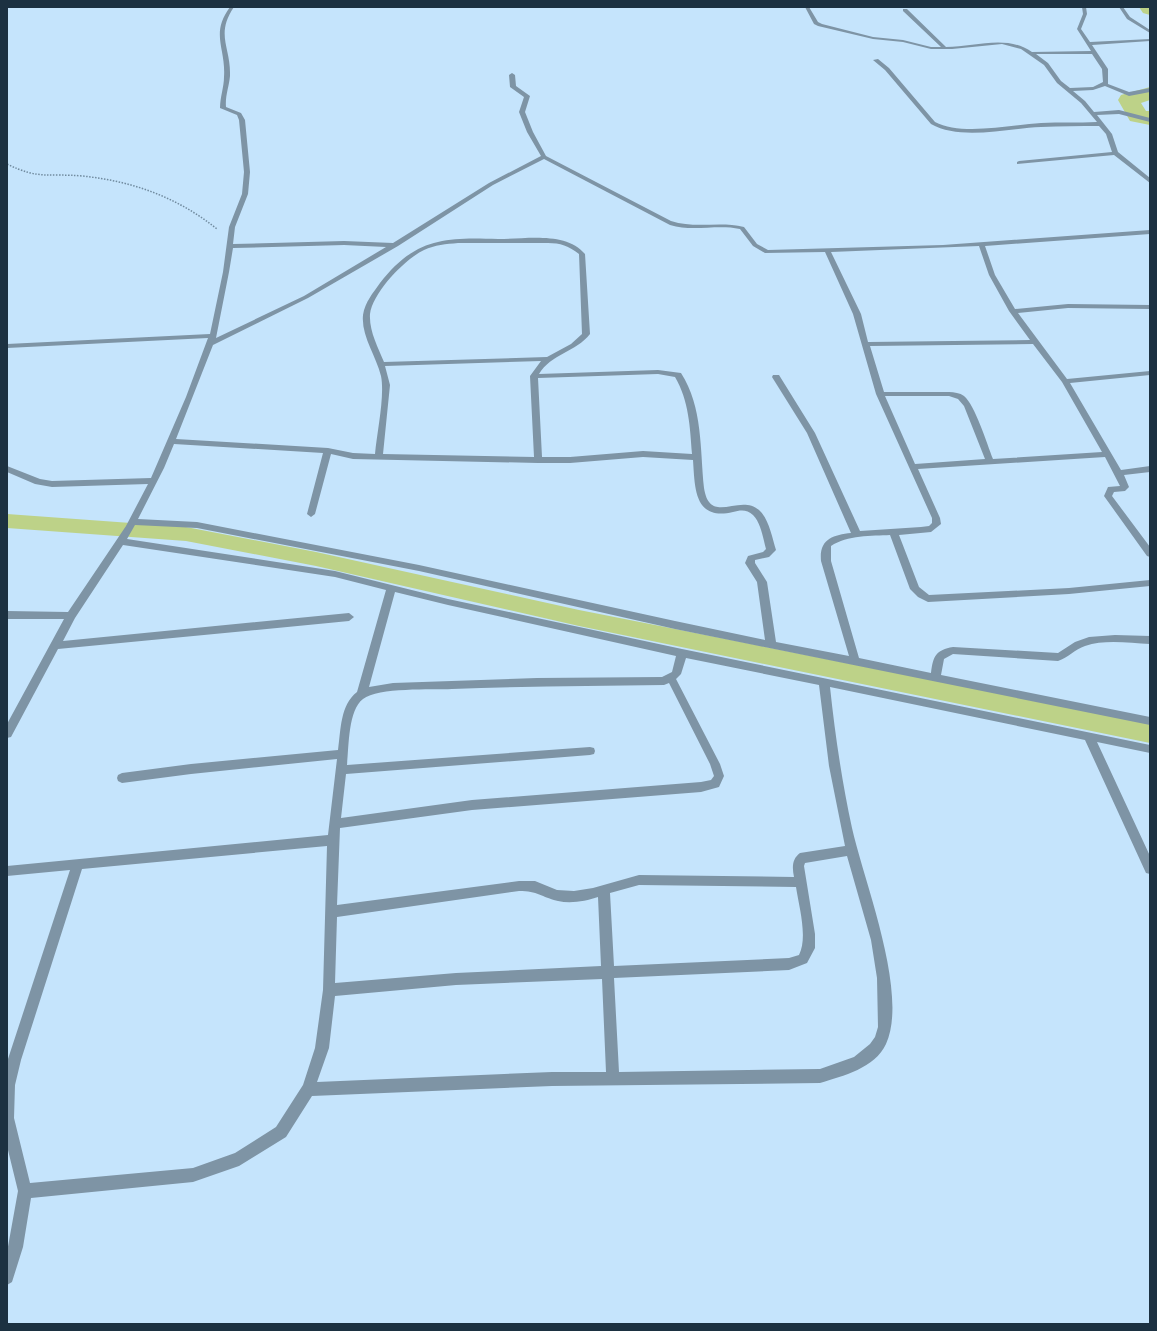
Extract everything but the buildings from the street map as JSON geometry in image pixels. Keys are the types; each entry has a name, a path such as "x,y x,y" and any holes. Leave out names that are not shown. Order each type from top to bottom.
{"street":[{"path":"7,734 11,718 56,645 71,616 127,531 171,441 213,336 226,272 229,243 245,194 247,172 242,120 239,114 223,108 227,75 220,33 222,22 232,7"},
{"path":"807,7 816,23 826,27 873,38 903,41 931,48 1009,44 1024,48 1033,53 1046,64 1059,82 1083,102 1102,124 1112,139 1116,153 1150,181"},
{"path":"1084,7 1085,14 1079,29 1104,69 1106,77 1106,83 1104,84"},
{"path":"1121,7 1122,11 1127,16 1150,32"},
{"path":"905,10 945,48"},
{"path":"1088,44 1150,40"},
{"path":"1033,53 1094,52"},
{"path":"876,60 887,69 933,123 942,128 965,130 1041,125 1102,124"},
{"path":"512,75 513,87 527,96 522,112 530,132 544,157 665,221 676,225 695,227 734,226 742,228 755,245 767,252 981,244 1150,232"},
{"path":"1069,90 1092,88 1104,84 1129,94 1150,90"},
{"path":"1093,114 1123,113 1150,120"},
{"path":"1019,163 1116,153"},
{"path":"210,344 306,298 396,245 491,184 544,157"},
{"path":"379,457 386,374 367,328 367,315 369,302 396,266 423,248 436,244 470,241 549,241 565,243 576,248 582,254 586,334 581,340 548,359 538,367 534,376 538,460"},
{"path":"229,243 344,243 396,245"},
{"path":"981,244 992,275 1013,311 1065,381 1118,474 1125,487 1122,489 1111,489 1108,496 1150,554"},
{"path":"827,250 857,314 880,394 936,518 937,524 931,529 857,535 830,542 827,546 825,553 856,661"},
{"path":"1013,311 1068,306 1150,307"},
{"path":"7,346 213,336"},
{"path":"866,344 1035,342"},
{"path":"381,364 548,359"},
{"path":"534,376 658,372 678,375 684,383 692,415 695,457 702,497 711,510 717,512 738,507 752,508 757,511 764,525 771,550 766,555 751,558 750,563 758,574 764,590 771,644"},
{"path":"1065,381 1150,374"},
{"path":"776,377 810,433 857,535"},
{"path":"880,394 958,395 964,399 968,406 990,462"},
{"path":"171,441 328,451 353,456 379,457 538,460 570,460 643,454 695,457"},
{"path":"311,514 328,451"},
{"path":"912,467 1107,454"},
{"path":"7,469 38,482 52,484 152,481"},
{"path":"1118,474 1150,469"},
{"path":"127,531 183,524 216,528 419,568 675,625 1150,721"},
{"path":"127,531 187,550 335,574 391,588 682,653 1089,737 1150,748"},
{"path":"894,533 915,589 928,599 1150,583"},
{"path":"362,694 391,588"},
{"path":"7,615 71,616"},
{"path":"56,645 349,617"},
{"path":"936,677 938,659 942,654 949,650 1058,657 1067,655 1080,643 1090,640 1150,640"},
{"path":"25,1191 193,1175 239,1159 281,1132 308,1089 322,1048 329,990 333,840 348,713 352,702 362,694 374,689 537,682 664,681 676,674 679,668 682,653"},
{"path":"335,824 398,812 470,804 701,788 714,784 719,776 716,764 671,678"},
{"path":"308,1089 552,1079 820,1076 838,1072 867,1057 878,1045 884,1032 884,973 873,922 851,850 839,798 824,683"},
{"path":"1089,737 1150,869"},
{"path":"341,770 590,751"},
{"path":"122,778 191,769 343,754"},
{"path":"7,871 333,840"},
{"path":"329,990 456,979 789,964 803,959 810,948 798,866 800,860 804,857 851,850"},
{"path":"7,1277 16,1247 25,1191 7,1118 8,1085 14,1060 78,864"},
{"path":"330,912 519,886 536,886 562,896 583,896 604,891 622,883 639,880 801,882"},
{"path":"604,891 613,1079"}],"path":[{"path":"7,164 31,174 80,175 134,184 180,203 200,214 229,243"}],"waterway":[{"path":"1150,93 1129,100 1138,116 1150,118"},
{"path":"7,521 186,534 316,559 579,618 1150,733"}]}
